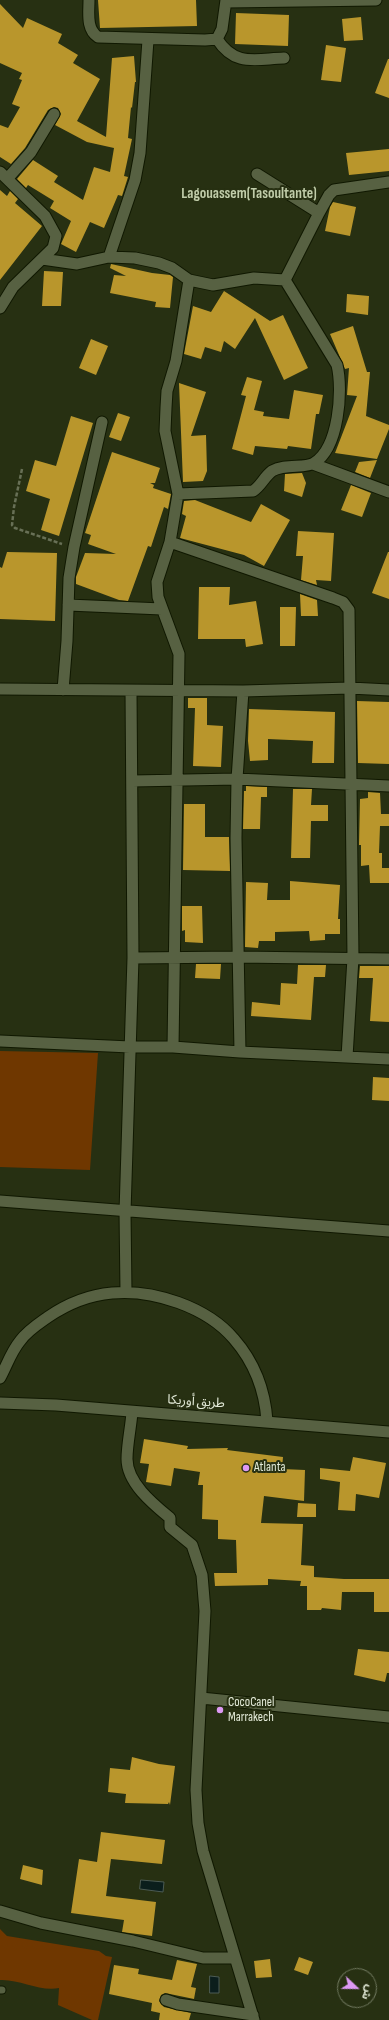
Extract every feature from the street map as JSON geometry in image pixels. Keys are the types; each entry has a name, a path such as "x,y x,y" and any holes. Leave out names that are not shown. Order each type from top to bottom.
{"street":[{"path":"89,0 90,28 93,34 98,37 148,40 217,39"},
{"path":"217,39 222,30 226,1 376,0"},
{"path":"217,39 225,51 232,57 247,60 284,58"},
{"path":"109,257 129,202 140,153 148,40"},
{"path":"0,308 13,287 53,248 56,236 45,216 4,176 31,152 54,114"},
{"path":"257,174 319,213"},
{"path":"285,280 319,213 334,190 389,182"},
{"path":"42,259 77,264 109,257 135,258 159,263 172,268 189,280 213,286 254,278 285,280"},
{"path":"173,1047 178,654 158,597 157,582 170,542 178,494 165,431 166,408 167,391 176,361 189,280"},
{"path":"285,280 337,365 340,379 335,428 327,448 321,458 313,464"},
{"path":"64,690 69,578 74,547 102,422"},
{"path":"178,494 253,491 273,471 284,467 313,464 389,492"},
{"path":"170,542 343,602 349,610 353,958 347,1057"},
{"path":"68,605 162,609"},
{"path":"0,689 131,691 178,689 243,691 350,688 389,690"},
{"path":"126,1292 125,1212 133,958 131,691"},
{"path":"240,1052 236,838 237,779 243,691"},
{"path":"132,781 176,782 237,779 389,786"},
{"path":"133,958 238,956 389,959"},
{"path":"0,1040 130,1048 173,1047 240,1052 389,1058"},
{"path":"0,1201 125,1212 389,1231"},
{"path":"0,1378 11,1354 20,1340 53,1314 69,1304 90,1297 126,1292 152,1296 188,1307 205,1315 229,1334 244,1351 261,1386 266,1404 267,1422"},
{"name":"طريق أوريكا","path":"0,1403 56,1405 389,1432"},
{"path":"132,1412 127,1460 132,1476 144,1493 170,1518 170,1527 192,1545 202,1575 205,1611 196,1790 198,1823 202,1851 253,2018 178,2004 166,2000"},
{"path":"201,1698 389,1717"},
{"path":"0,1912 41,1923 133,1941 203,1958 235,1958"}],"path":[{"path":"22,469 12,525 15,528 37,536 74,547"}],"shaded area":[{"path":"0,1051 98,1053 90,1170 0,1167"},
{"path":"0,1929 7,1936 99,1951 106,1956 112,1957 98,2020 92,2020 58,2005 59,1988 52,1989 37,1987 15,1981 0,1980"}],"water":[{"path":"141,1880 164,1882 163,1892 140,1889"},
{"path":"210,1976 219,1977 219,1993 210,1993"}],"building":[{"path":"98,0 196,0 197,26 100,28"},
{"path":"0,4 23,28 27,18 62,34 58,43 78,55 73,63 100,79 77,121 106,137 112,58 134,56 136,82 132,108 131,107 128,138 132,139 124,176 128,177 122,196 118,195 104,228 90,222 76,252 61,244 71,221 50,208 54,201 28,185 26,188 17,179 33,160 58,176 54,182 83,200 94,167 110,172 114,148 87,142 55,125 61,114 58,108 54,107 48,110 25,148 11,164 0,157 0,125 8,128 20,107 12,104 22,80 19,79 22,73 0,63"},
{"path":"236,13 289,15 288,46 235,44"},
{"path":"361,17 363,40 344,41 342,19"},
{"path":"326,45 346,48 341,82 321,80"},
{"path":"389,59 389,98 375,93"},
{"path":"389,149 389,171 349,175 346,153"},
{"path":"0,190 7,196 10,191 18,199 15,203 42,226 0,280"},
{"path":"333,202 356,207 350,236 325,231 330,207"},
{"path":"111,264 152,273 170,275 173,277 170,308 155,307 156,302 110,293 114,275 126,276 110,268"},
{"path":"44,271 63,272 61,306 42,306"},
{"path":"224,291 270,321 283,315 308,368 284,380 255,318 235,349 224,341 221,352 205,347 201,359 184,354 193,306 211,312"},
{"path":"347,294 369,296 368,315 346,312"},
{"path":"353,326 367,372 370,372 366,416 389,425 389,429 377,459 335,453 357,396 347,395 349,368 345,369 330,334"},
{"path":"91,339 108,346 96,375 79,368"},
{"path":"247,377 262,381 254,410 264,412 263,416 289,419 294,390 323,395 319,414 316,414 311,449 288,446 287,449 255,446 253,455 232,449 246,396 241,395"},
{"path":"179,383 206,392 191,436 206,435 207,471 203,481 183,482"},
{"path":"118,413 130,417 121,441 109,437"},
{"path":"71,416 93,423 59,536 41,530 50,499 26,491 35,460 56,466"},
{"path":"112,452 160,468 155,483 150,483 154,485 153,488 171,494 168,509 164,507 151,547 148,546 128,601 119,600 76,584 76,577 85,553 116,554 88,544 91,535 85,533"},
{"path":"377,460 370,478 355,472 359,462"},
{"path":"302,473 306,483 302,497 284,491 285,474"},
{"path":"351,485 371,493 362,517 341,510"},
{"path":"195,500 251,522 261,504 290,520 264,566 244,555 180,538 186,516 182,514 184,501"},
{"path":"298,531 334,533 331,581 316,580 317,585 301,580 303,556 296,556"},
{"path":"7,552 57,553 55,621 0,619 0,567 2,568"},
{"path":"389,552 389,599 372,593"},
{"path":"199,587 230,587 229,605 256,601 263,644 246,647 245,639 198,639"},
{"path":"300,594 317,600 318,616 301,616"},
{"path":"280,607 296,607 295,646 280,646"},
{"path":"188,698 207,698 207,725 223,726 221,767 193,766 195,708 188,708"},
{"path":"357,701 389,702 389,764 358,763"},
{"path":"249,709 335,712 334,763 312,763 313,741 268,739 268,760 250,761 248,741"},
{"path":"246,786 267,787 267,797 261,797 260,829 243,829 244,791 246,791"},
{"path":"293,789 312,789 311,805 328,805 328,821 311,821 310,858 291,858"},
{"path":"368,792 380,793 381,814 389,814 389,826 380,826 379,853 382,853 382,868 389,868 389,883 370,883 369,865 361,866 361,845 359,845 360,799 368,798"},
{"path":"184,804 205,804 205,837 229,837 230,871 183,870"},
{"path":"290,881 340,885 338,919 340,919 340,934 325,934 325,940 310,941 309,931 275,932 275,941 259,941 258,948 245,947 246,882 268,883 267,900 290,900"},
{"path":"182,906 202,906 203,943 185,942 185,930 182,931"},
{"path":"196,964 221,964 220,979 195,978"},
{"path":"298,965 326,965 325,977 314,977 311,1020 251,1016 252,1002 280,1005 281,983 297,984"},
{"path":"360,966 389,966 389,1022 370,1021 373,978 359,978"},
{"path":"373,1077 389,1078 389,1101 372,1100"},
{"path":"144,1439 188,1446 187,1449 228,1448 227,1450 283,1457 282,1469 305,1470 304,1501 264,1496 261,1523 303,1524 301,1565 314,1566 314,1577 389,1579 389,1612 374,1612 374,1592 342,1592 341,1610 322,1608 321,1610 307,1610 307,1586 300,1586 301,1581 268,1579 268,1585 215,1586 214,1573 237,1573 236,1540 218,1539 218,1520 202,1519 203,1485 198,1485 200,1472 174,1468 171,1486 146,1482 149,1464 140,1463"},
{"path":"353,1457 386,1463 379,1498 356,1494 355,1511 338,1510 340,1482 320,1479 320,1468 350,1471"},
{"path":"298,1503 316,1504 316,1517 297,1517"},
{"path":"358,1649 389,1652 389,1673 387,1673 385,1682 354,1675"},
{"path":"132,1757 159,1764 175,1766 170,1805 169,1802 168,1804 125,1803 126,1794 108,1792 110,1768 130,1770"},
{"path":"101,1832 165,1840 162,1864 111,1859 106,1896 156,1902 152,1936 122,1932 124,1920 71,1913 79,1859 97,1862"},
{"path":"23,1865 43,1870 42,1885 20,1879"},
{"path":"299,1957 313,1962 308,1975 294,1970"},
{"path":"270,1959 272,1977 256,1978 254,1961"},
{"path":"177,1960 197,1964 191,1987 196,1988 194,1999 165,1993 161,1995 159,2001 164,2007 191,2013 189,2020 159,2020 160,2013 151,2011 152,2003 109,1994 114,1965 139,1969 138,1974 172,1980"}],"place":[{"name":"Atlanta","path":"246,1468"},
{"name":"CocoCanel Marrakech","path":"220,1710"}],"district":[{"name":"Lagouassem(Tasoultante)","path":"249,194"}]}
